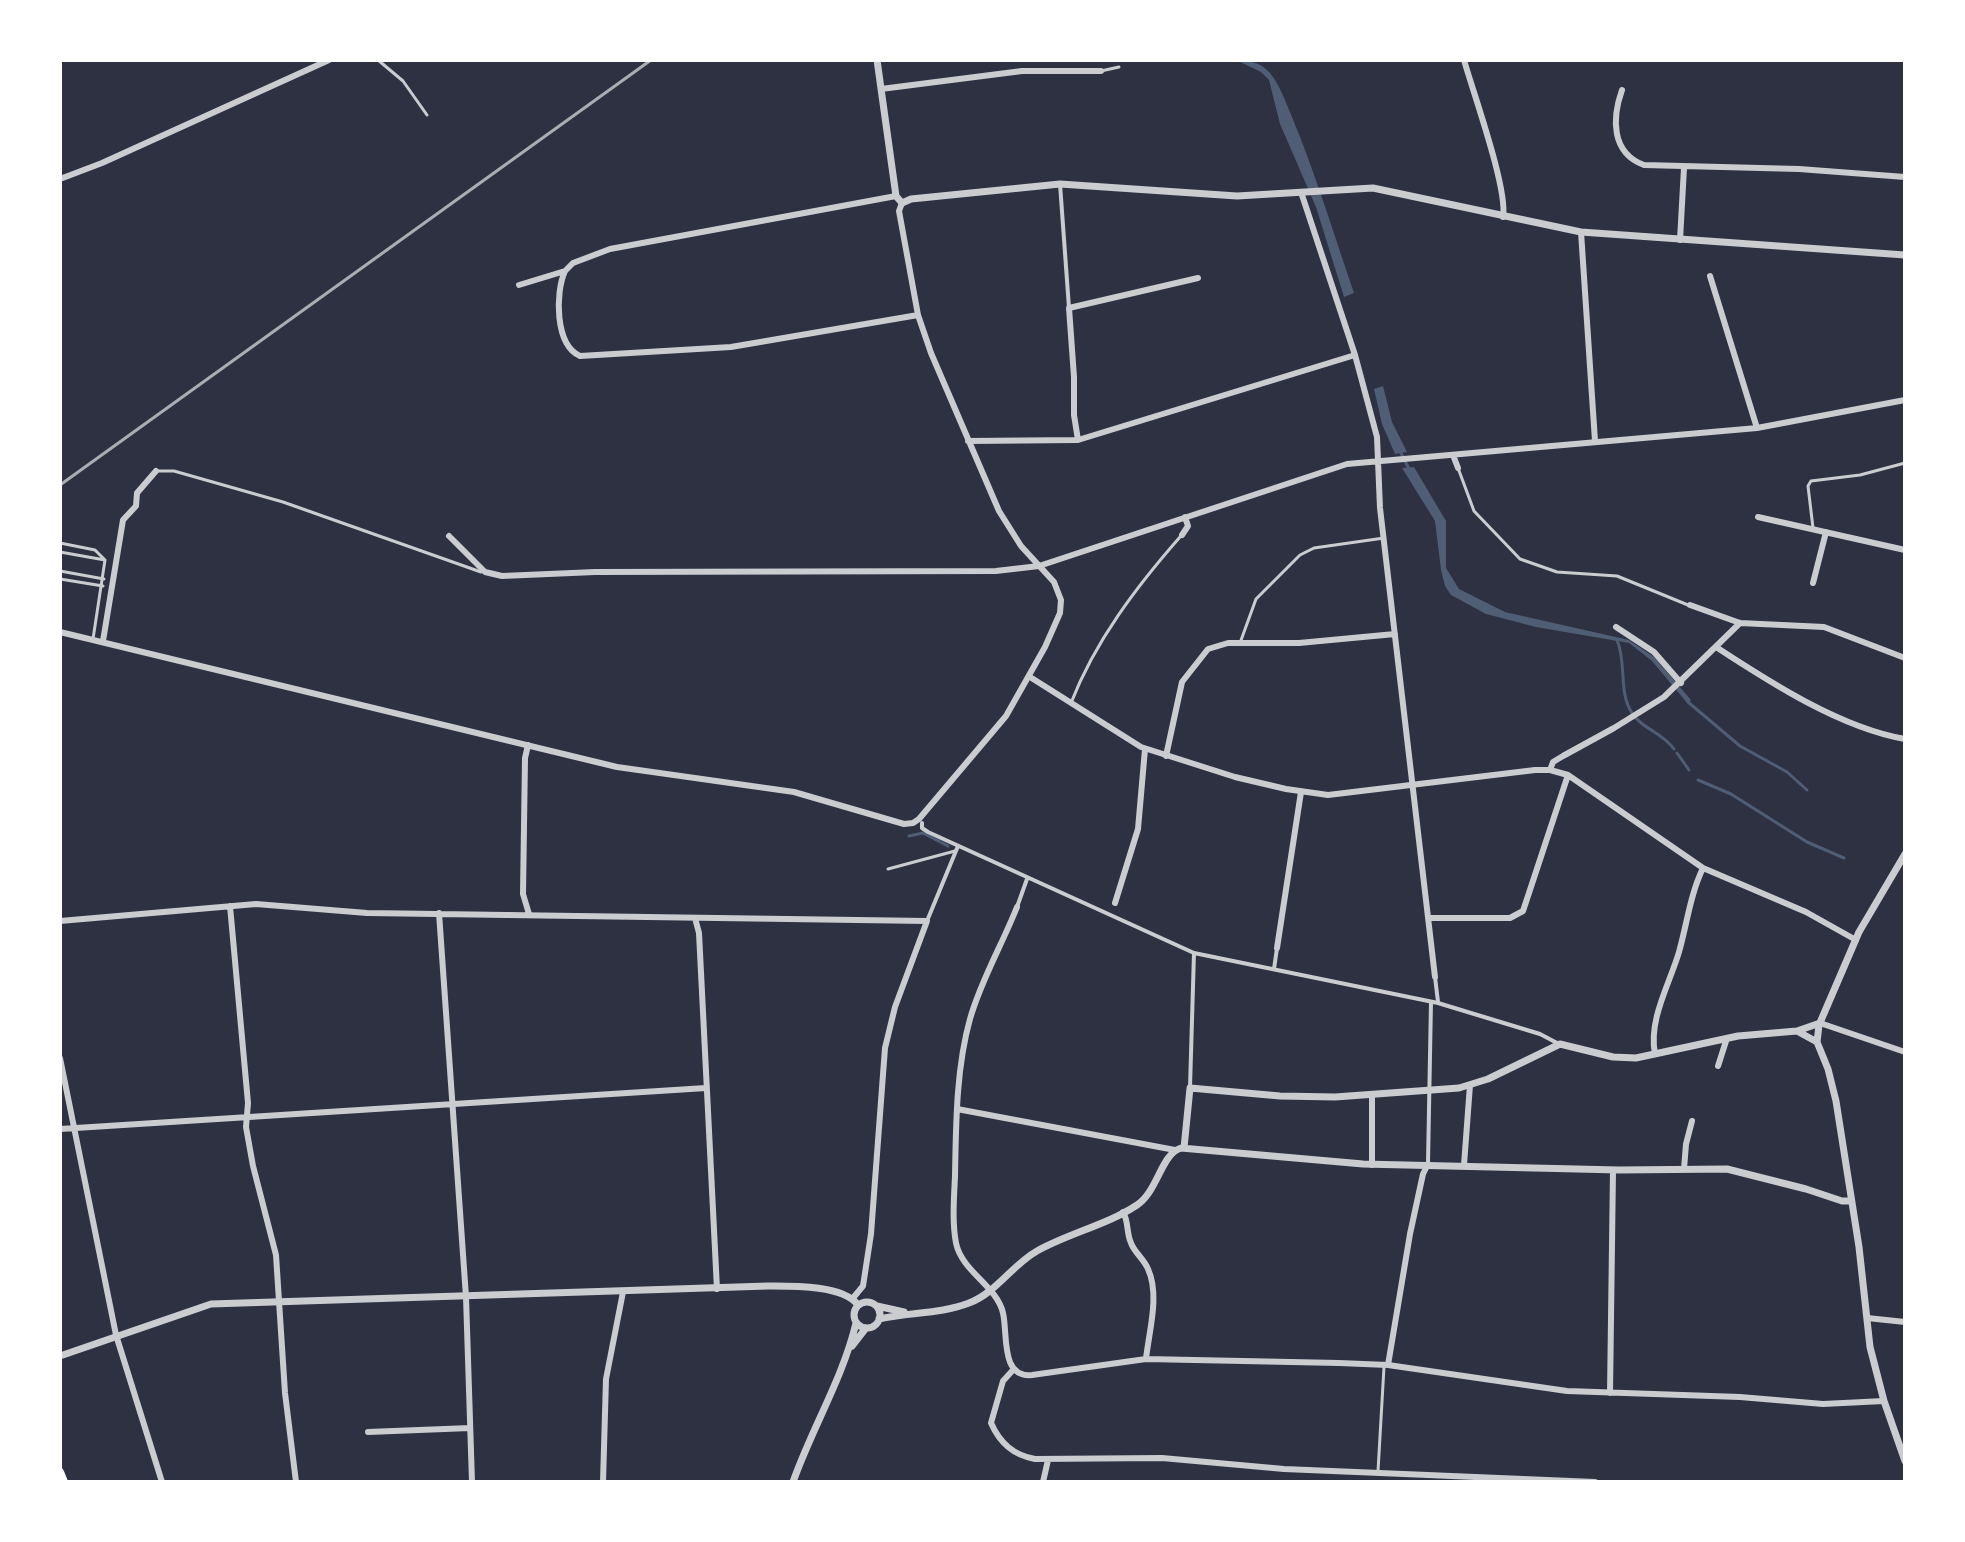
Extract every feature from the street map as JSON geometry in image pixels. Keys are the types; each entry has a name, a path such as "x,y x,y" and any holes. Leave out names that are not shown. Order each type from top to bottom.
{"main road":[{"path":"60,1472 64,1482"}],"street":[{"path":"60,179 116,157 329,60"},
{"path":"60,632 637,771 794,792 904,824 921,821 1006,716 1030,677 1056,624 1061,606 1057,587 1021,546 999,511 918,315 877,60"},
{"path":"1464,60 1498,180 1504,205 1503,217"},
{"path":"881,89 1022,71 1101,71"},
{"path":"1622,90 1614,117 1617,138 1626,154 1644,165 1799,169 1905,177"},
{"path":"1680,240 1684,168"},
{"path":"1060,184 1078,440"},
{"path":"918,315 731,347 580,356 569,349 564,339 558,293 565,271 573,263 610,249 899,200 1060,184 1237,196 1381,188 1581,232 1905,255"},
{"path":"1303,192 1355,355 1378,441 1379,494 1438,1003"},
{"path":"1581,232 1595,441"},
{"path":"519,285 565,271"},
{"path":"1710,276 1757,428"},
{"path":"1069,308 1198,278"},
{"path":"968,441 1078,440 1355,355"},
{"path":"449,536 485,572 502,576 595,572 999,571 1039,566 1347,464 1757,428 1905,400"},
{"path":"1453,455 1458,468"},
{"path":"103,641 123,520 136,506 137,493 156,471"},
{"path":"1182,535 1188,526 1185,517"},
{"path":"1758,517 1905,550"},
{"path":"1813,583 1826,532"},
{"path":"1690,605 1740,623 1824,627 1905,658"},
{"path":"1550,770 1553,762 1634,717 1678,686 1740,623"},
{"path":"1616,627 1654,652 1678,686"},
{"path":"1166,756 1185,676 1208,649 1240,643 1299,643 1395,634"},
{"path":"1716,647 1842,719 1882,735 1905,739"},
{"path":"1030,677 1145,749 1301,792 1328,795 1550,770 1568,775 1703,868 1806,912 1856,940"},
{"path":"528,745 525,758 523,894 529,914"},
{"path":"1109,917 1138,829 1145,749"},
{"path":"1428,918 1510,918 1523,911 1568,775"},
{"path":"1274,969 1301,792"},
{"path":"921,821 922,828 956,848 1194,953 1438,1003 1540,1034 1560,1044 1613,1057 1636,1058 1727,1038 1797,1031 1820,1023 1905,1052"},
{"path":"852,1346 856,1323 853,1316 863,1285 871,1234 885,1048 895,1007 956,848"},
{"path":"1905,854 1856,940 1820,1023 1817,1042 1836,1101 1870,1347 1884,1401 1905,1461"},
{"path":"1655,1054 1653,1036 1656,1021 1678,956 1695,884 1703,868"},
{"path":"1028,878 970,1018 957,1109 954,1208 956,1247 1000,1303 1009,1358 1018,1374 1028,1376 1146,1359 1386,1365 1538,1388 1823,1404 1884,1401"},
{"path":"60,921 265,904 342,911 927,921"},
{"path":"230,906 248,1103 246,1127 276,1255 285,1393 296,1482"},
{"path":"439,913 466,1297 472,1482"},
{"path":"695,918 699,933 717,1289"},
{"path":"1184,1148 1190,1088 1194,953"},
{"path":"1386,1365 1410,1234 1428,1164 1431,1002"},
{"path":"1797,1031 1817,1042"},
{"path":"1718,1066 1727,1038"},
{"path":"1190,1088 1307,1097 1428,1090 1470,1085 1560,1044"},
{"path":"60,1058 116,1335 162,1482"},
{"path":"1464,1165 1470,1085"},
{"path":"60,1129 706,1088"},
{"path":"1372,1094 1372,1165"},
{"path":"957,1109 1175,1150 1184,1148 1289,1160 1372,1165 1738,1170 1850,1201"},
{"path":"1684,1169 1692,1121"},
{"path":"793,1482 852,1346 866,1328 874,1326 879,1319 951,1309 973,1302 1036,1252 1138,1204 1147,1196 1175,1150"},
{"path":"1610,1393 1613,1170"},
{"path":"1123,1212 1128,1220 1131,1244 1143,1259 1152,1279 1153,1302 1146,1359"},
{"path":"60,1356 205,1305 796,1287 832,1291 856,1302 866,1301 906,1313"},
{"path":"603,1482 606,1379 623,1292"},
{"path":"877,1306 879,1319"},
{"path":"1867,1318 1905,1322"},
{"path":"856,1323 866,1328"},
{"path":"1013,1370 1003,1381 991,1423 1008,1448 1035,1459 1162,1458 1241,1466 1595,1482"},
{"path":"368,1432 470,1428"},
{"path":"1043,1482 1048,1460"}],"lane":[{"path":"378,60 403,81 427,115"},
{"path":"1101,71 1119,67"},
{"path":"1813,528 1808,486 1811,481 1860,475 1905,463"},
{"path":"1458,468 1474,511 1520,559 1551,571 1617,576 1690,605"},
{"path":"156,471 174,471 268,497 485,572"},
{"path":"1071,703 1110,630 1144,579 1182,535"},
{"path":"1240,643 1256,599 1300,555 1314,548 1384,538"},
{"path":"60,543 95,550 105,560 93,639"},
{"path":"60,552 105,560"},
{"path":"60,571 104,579"},
{"path":"60,579 103,586"},
{"path":"888,869 956,848"},
{"path":"1378,1471 1386,1365"}],"water":[{"path":"1236,60 1262,66 1280,89 1309,161 1354,293 1344,297 1316,207 1280,124 1269,80 1261,72"},
{"path":"1383,386 1392,422 1407,452 1395,454 1382,424 1374,389"},
{"path":"1414,467 1446,521 1446,568 1459,589 1505,612 1629,640 1654,657 1691,700 1688,704 1652,661 1629,643 1536,627 1486,614 1451,595 1441,570 1435,521 1402,468"}],"waterway":[{"path":"1399,449 1410,471"},
{"path":"1617,640 1622,658 1625,696 1632,713 1674,749"},
{"path":"1688,702 1740,746 1787,772 1807,790"},
{"path":"1677,753 1689,770"},
{"path":"1698,780 1731,794 1807,842 1844,858"},
{"path":"909,836 923,833 948,846"}],"railway":[{"path":"60,485 651,60"}]}
